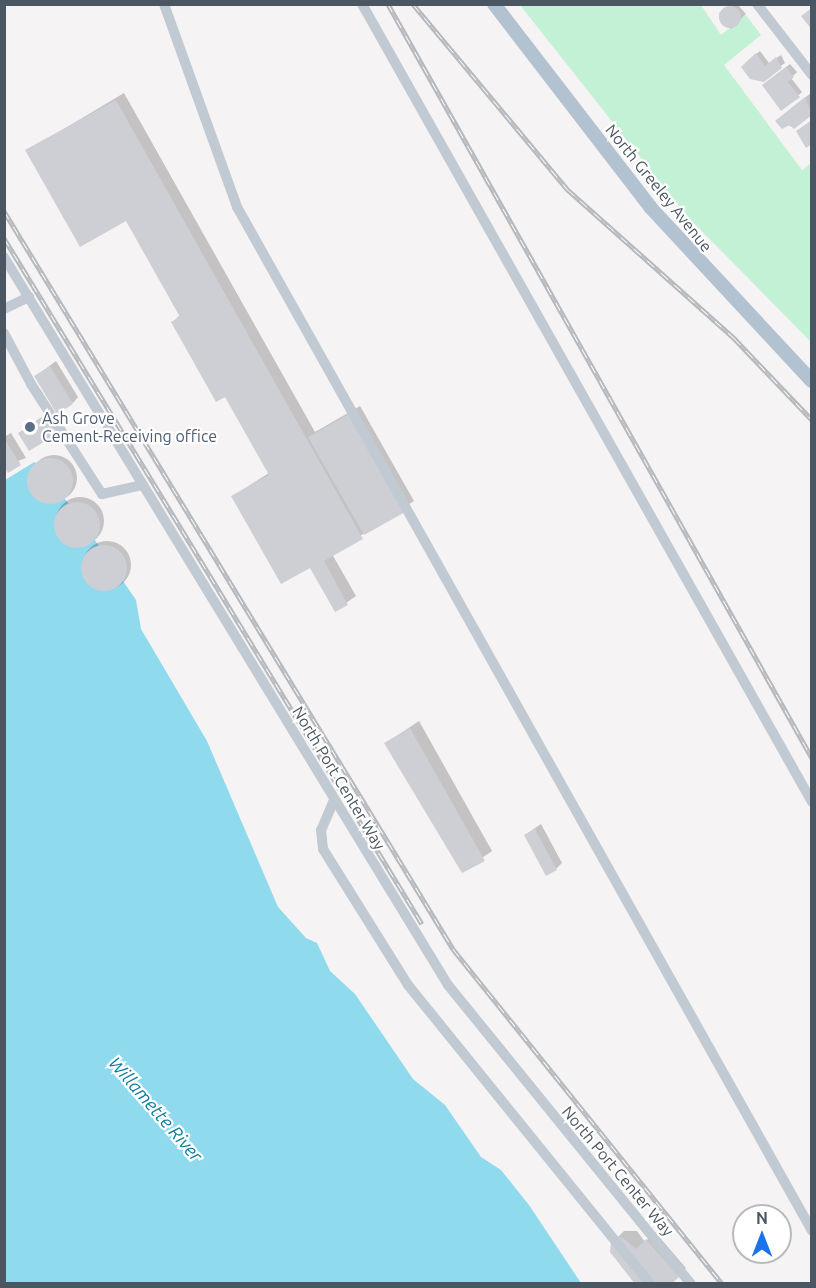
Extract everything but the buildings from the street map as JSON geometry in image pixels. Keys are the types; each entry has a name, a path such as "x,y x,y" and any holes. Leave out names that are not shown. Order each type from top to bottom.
{"main road":[{"name":"North Greeley Avenue","path":"494,4 651,208 812,381"}],"street":[{"path":"164,4 237,207 812,1231"},
{"path":"362,4 812,802"},
{"path":"757,4 812,75"},
{"name":"North Port Center Way","path":"4,257 334,800 457,997 691,1284"},
{"path":"4,309 29,297"},
{"path":"4,333 30,384 102,494 143,484"},
{"path":"334,800 321,830 323,849 408,985 650,1284"}],"green space":[{"path":"520,5 701,5 721,35 746,15 761,35 724,65 802,170 811,163 811,342 686,215"}],"water":[{"name":"Willamette River","path":"4,424 77,514 136,600 141,629 207,741 278,907 306,938 317,943 330,971 355,994 413,1079 445,1105 481,1157 501,1170 529,1205 581,1283 5,1283"}],"pier":[{"path":"4,421 36,461 5,480"}],"railway":[{"path":"388,4 812,758"},
{"path":"413,4 567,189 734,338 812,420"},
{"path":"4,211 453,949 722,1284"},
{"path":"4,238 422,924"}],"place":[{"name":"Ash Grove Cement-Receiving office","path":"30,427"}]}
